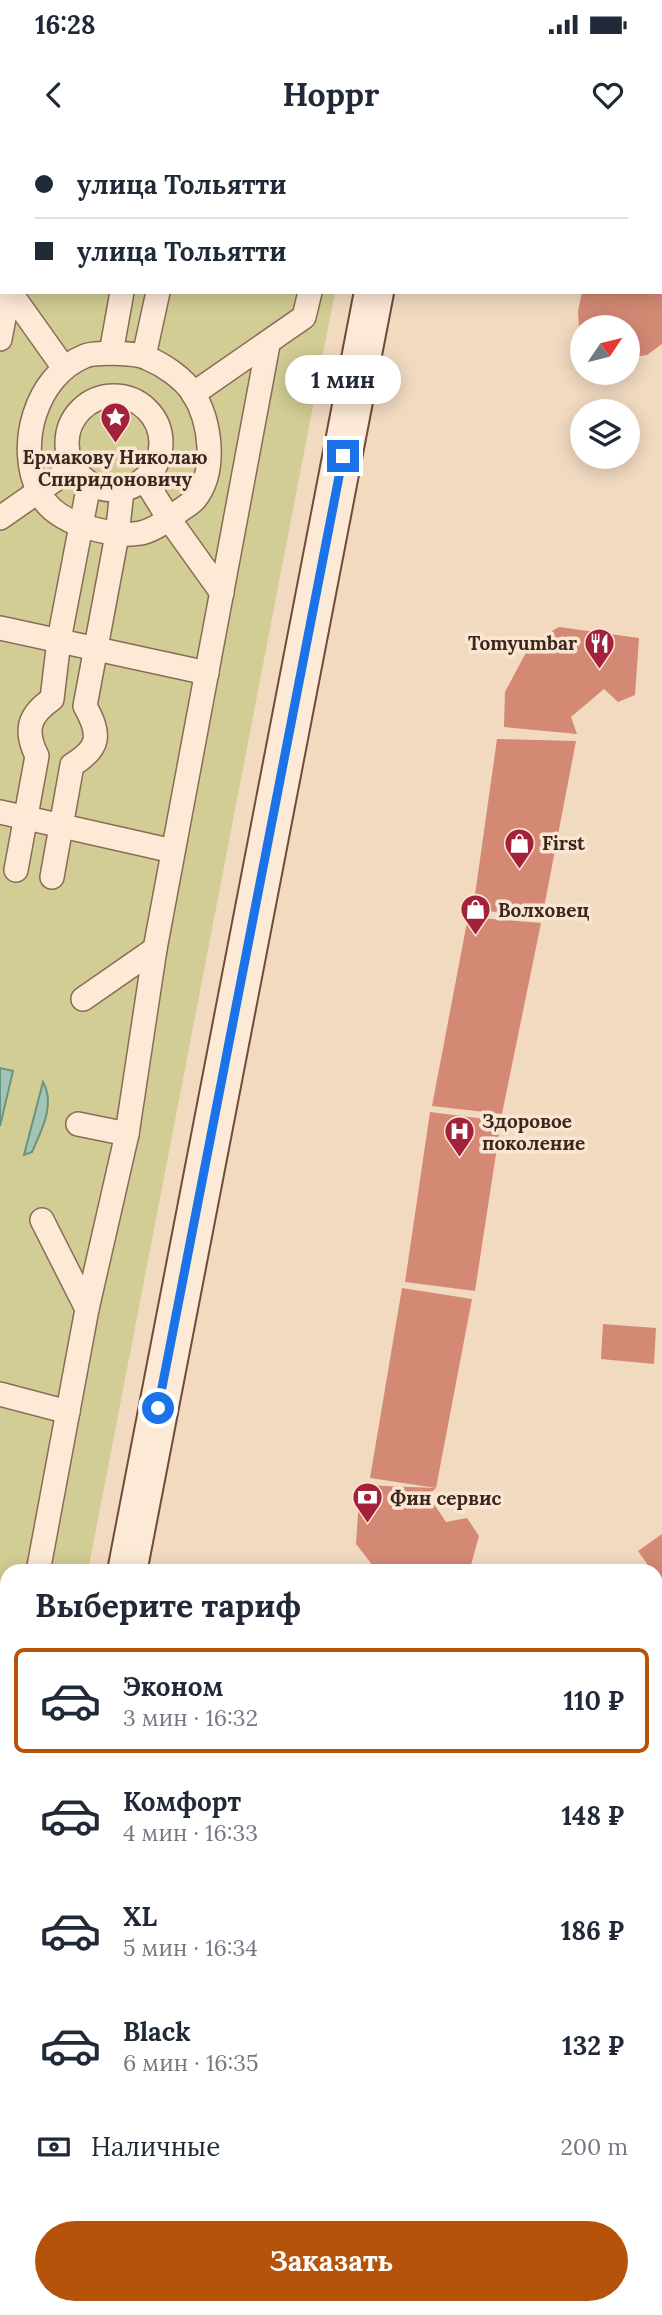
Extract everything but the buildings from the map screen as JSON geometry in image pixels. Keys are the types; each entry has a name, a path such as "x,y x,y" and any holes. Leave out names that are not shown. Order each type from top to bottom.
{"main road":[{"path":"129,1564 374,294"}],"street":[{"path":"0,340 10,294"},
{"path":"11,294 64,368"},
{"path":"111,353 122,294"},
{"path":"144,356 158,294"},
{"path":"193,394 268,345 304,317 310,294"},
{"path":"40,1564 87,1310 127,1134 155,949 268,345"},
{"path":"111,353 144,356 170,370 193,394 207,434 209,468 195,499 169,519 144,532 117,535 81,526 58,514 39,493 28,457 32,422 43,394 64,368 86,356 111,353"},
{"path":"121,394 146,406 161,430 160,457 145,480 122,491 89,484 72,468 65,442 74,415 94,398 121,394"},
{"path":"0,517 39,493 72,468"},
{"path":"145,480 169,519 222,593"},
{"path":"52,699 59,640 89,484"},
{"path":"85,706 117,535 122,491"},
{"path":"0,628 207,673"},
{"path":"52,699 72,699 85,706 96,726 96,742 88,755 72,765 51,765 37,755 29,739 29,724 37,709 52,699"},
{"path":"16,870 37,755"},
{"path":"51,877 72,765"},
{"path":"0,812 173,851"},
{"path":"83,999 155,949"},
{"path":"78,1124 127,1134"},
{"path":"42,1220 87,1310"},
{"path":"0,1394 68,1412"}],"shaded area":[{"path":"0,294 335,294 89,1564 0,1564"},
{"path":"0,1068 13,1071 0,1126"},
{"path":"43,1082 48,1099 46,1117 32,1152 24,1155"}],"place":[{"name":"Ермакову Николаю Спиридоновичу","path":"115,445"},
{"name":"Tomyumbar","path":"600,670"},
{"name":"First","path":"519,870"},
{"name":"Волховец","path":"475,937"},
{"name":"Здоровое поколение","path":"459,1159"},
{"name":"Фин сервис","path":"367,1525"}],"route":[{"path":"158,1408 343,456"}]}
